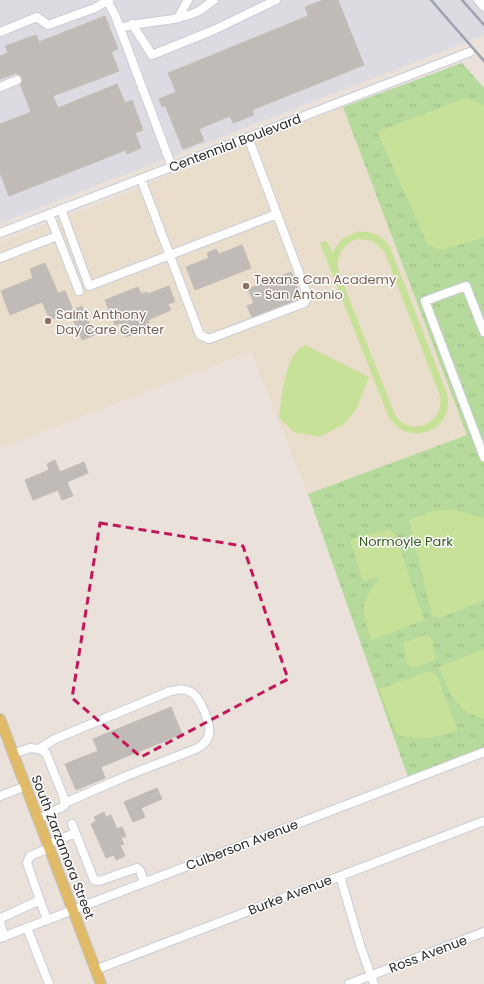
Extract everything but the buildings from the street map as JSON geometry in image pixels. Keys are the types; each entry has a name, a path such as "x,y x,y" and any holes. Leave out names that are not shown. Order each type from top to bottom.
{"main road":[{"name":"South Zarzamora Street","path":"0,719 101,984"}],"street":[{"path":"178,18 188,0"},
{"path":"120,28 132,24 178,18 199,11 214,0"},
{"path":"132,24 152,55 214,30 276,0"},
{"path":"478,0 484,7"},
{"path":"0,32 37,17 48,25 95,8 107,1 120,28 172,167"},
{"name":"Centennial Boulevard","path":"0,233 470,52"},
{"path":"0,87 17,80"},
{"path":"141,179 200,335 209,338 304,303 308,297 248,137"},
{"path":"61,209 89,286 277,214"},
{"path":"49,214 78,291"},
{"path":"0,258 57,236"},
{"path":"484,332 466,286 425,300 484,457"},
{"path":"38,819 54,812 65,803 124,777 198,748 206,742 210,729 200,699 191,691 181,689 168,692 55,739 39,749"},
{"path":"14,754 30,748 39,749 46,753 65,803"},
{"name":"Culberson Avenue","path":"2,937 484,752"},
{"path":"0,796 26,786"},
{"name":"Burke Avenue","path":"96,970 484,821"},
{"path":"72,824 94,880 99,881 137,868 140,870 144,882"},
{"path":"47,920 27,863 30,856 75,833"},
{"path":"340,876 370,976 374,984"},
{"path":"2,937 0,922 1,918 40,900"},
{"path":"27,928 49,984"},
{"name":"Ross Avenue","path":"349,984 484,932"}],"highlighted area":[{"path":"100,523 243,546 288,679 141,757 72,698"}],"shaded area":[{"path":"0,0 484,0 484,35 0,223"},
{"name":"Texans Can Academy - San Antonio","path":"343,107 467,435 308,494 251,351 0,448 0,243"}],"green space":[{"name":"Normoyle Park","path":"462,63 484,88 484,748 408,777 308,494 467,435 343,107"},
{"path":"465,98 484,105 484,237 442,250 428,245 377,132"},
{"path":"356,232 366,232 379,236 390,247 446,391 448,404 445,415 439,424 431,430 420,433 409,432 399,428 389,418 320,243 327,241 332,253 342,239","holes":["357,239 372,241 384,251 439,393 440,403 438,412 433,419 426,424 410,426 402,422 395,415 339,273 339,257 347,244"]},
{"path":"305,345 369,377 356,410 343,425 319,437 294,432 279,418 283,388 288,367 292,357"},
{"path":"453,510 484,519 484,600 440,618 432,616 409,520 432,511"},
{"path":"388,529 395,534 424,620 372,640 365,621 364,607 373,586 380,577 363,581 350,540"},
{"path":"427,634 432,639 435,660 413,668 407,664 403,643"},
{"path":"484,649 484,719 473,715 459,705 450,693 439,667"},
{"path":"429,671 437,676 458,731 428,738 397,735 379,689"}],"railway":[{"path":"431,0 484,61"},
{"path":"462,0 484,25"}],"place":[{"name":"Texans Can Academy - San Antonio","path":"246,286"},
{"name":"Saint Anthony Day Care Center","path":"48,321"}]}
